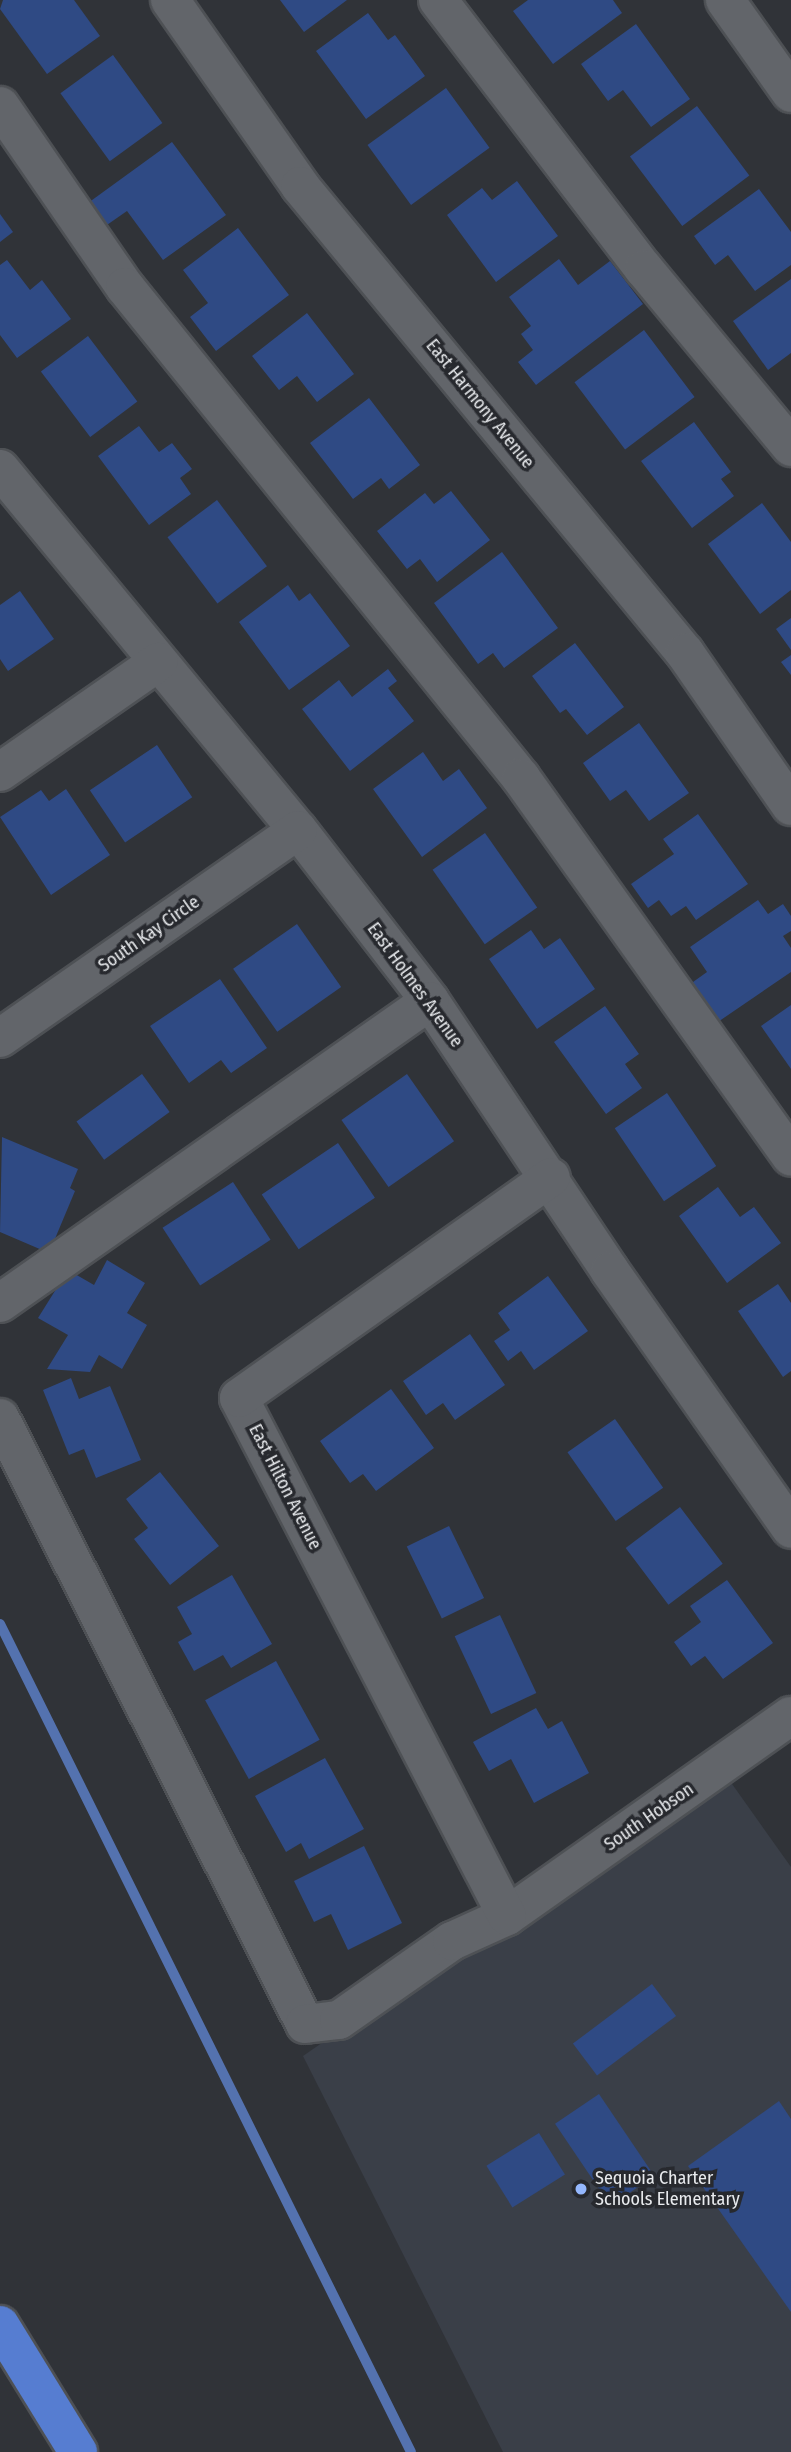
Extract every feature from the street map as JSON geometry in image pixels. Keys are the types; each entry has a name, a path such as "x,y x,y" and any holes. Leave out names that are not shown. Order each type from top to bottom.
{"highway":[{"path":"0,2325 78,2452"}],"street":[{"name":"East Harmony Avenue","path":"170,0 300,186 685,653 791,806"},
{"path":"439,0 636,259 791,447"},
{"path":"724,0 791,93"},
{"path":"0,106 125,287 522,778 791,1156"},
{"name":"East Holmes Avenue","path":"6,489 158,662 298,830 430,1001 551,1177 653,1334 791,1530"},
{"path":"0,772 158,662"},
{"name":"South Kay Circle","path":"0,1038 298,830"},
{"path":"0,1303 430,1001"},
{"name":"East Hilton Avenue","path":"507,1916 239,1398 551,1177"},
{"name":"South Hobson","path":"0,1418 305,2024 339,2020 452,1941 507,1916 791,1716"}],"shaded area":[{"name":"Sequoia Charter Schools Elementary","path":"720,1767 791,1867 791,2452 503,2452 303,2056"}],"building":[{"path":"3,0 74,0 100,36 47,74 0,9"},
{"path":"280,0 347,0 304,32"},
{"path":"528,0 613,0 622,13 553,64 513,11"},
{"path":"368,13 388,40 395,35 425,76 366,119 316,51"},
{"path":"636,24 690,99 651,127 623,90 608,101 581,64"},
{"path":"113,55 162,123 110,161 60,93"},
{"path":"446,88 489,148 411,205 368,145"},
{"path":"697,106 749,175 682,226 630,157"},
{"path":"172,142 226,215 163,260 127,211 104,227 88,203"},
{"path":"517,181 558,236 496,282 447,215 482,188 492,200"},
{"path":"759,189 791,232 791,265 755,291 728,255 715,265 694,236"},
{"path":"0,214 13,232 0,242"},
{"path":"238,228 289,295 216,351 190,317 208,303 183,270"},
{"path":"559,259 578,285 610,261 643,304 536,385 518,362 533,350 521,334 531,326 509,297"},
{"path":"7,260 30,290 42,280 71,319 17,358 0,335 0,265"},
{"path":"791,279 791,353 768,370 733,321"},
{"path":"307,313 354,374 317,402 297,376 279,390 252,356"},
{"path":"644,330 695,397 625,449 575,382"},
{"path":"88,336 137,401 90,437 41,372"},
{"path":"369,398 420,465 389,489 381,478 353,499 310,443"},
{"path":"694,422 731,472 721,479 734,496 692,528 641,461"},
{"path":"139,426 159,452 172,443 192,469 180,478 191,494 149,525 98,456"},
{"path":"451,491 490,540 437,582 420,559 407,569 377,531 425,493 434,504"},
{"path":"217,500 267,566 217,604 167,537"},
{"path":"762,503 791,542 791,590 760,614 708,544"},
{"path":"502,552 558,628 504,668 493,653 478,664 434,603"},
{"path":"288,585 299,601 310,593 350,646 289,690 239,622"},
{"path":"20,591 54,639 8,671 0,659 0,605"},
{"path":"791,618 791,650 776,629"},
{"path":"575,643 624,707 587,735 566,709 560,713 532,676"},
{"path":"791,655 791,675 781,662"},
{"path":"388,669 397,681 388,688 414,721 350,771 302,709 339,680 352,697"},
{"path":"639,723 689,793 649,821 626,790 610,801 583,763"},
{"path":"157,745 192,797 125,843 90,790"},
{"path":"423,752 443,781 459,769 487,808 422,857 373,789"},
{"path":"66,789 110,855 51,895 0,817 41,790 49,801"},
{"path":"698,814 748,884 696,920 686,906 671,916 659,900 648,908 631,884 674,854 663,839"},
{"path":"485,833 537,908 485,944 433,870"},
{"path":"758,900 768,914 783,904 791,916 791,931 783,936 791,948 791,972 712,1026 686,987 707,972 690,947"},
{"path":"297,924 341,987 277,1032 233,969"},
{"path":"531,930 544,949 560,938 595,989 537,1029 489,959"},
{"path":"220,979 267,1048 231,1073 221,1060 189,1083 150,1026"},
{"path":"791,1005 791,1069 761,1026"},
{"path":"605,1006 639,1054 625,1064 642,1088 606,1114 554,1042"},
{"path":"142,1074 170,1112 104,1160 76,1122"},
{"path":"407,1074 454,1141 389,1187 341,1120"},
{"path":"667,1093 716,1166 664,1201 615,1128"},
{"path":"2,1137 78,1169 70,1188 75,1191 49,1253 0,1232"},
{"path":"338,1143 375,1198 299,1249 262,1194"},
{"path":"233,1182 271,1240 200,1286 163,1228"},
{"path":"718,1187 740,1217 754,1207 781,1243 727,1283 679,1216"},
{"path":"107,1260 145,1283 127,1313 147,1325 122,1369 99,1355 90,1372 47,1369 68,1335 38,1318 68,1270 94,1285"},
{"path":"548,1276 588,1331 534,1370 521,1351 508,1361 494,1341 510,1330 498,1313"},
{"path":"778,1284 791,1303 791,1371 783,1377 738,1311"},
{"path":"470,1334 505,1385 455,1420 443,1403 426,1415 403,1381"},
{"path":"71,1378 79,1399 110,1386 141,1460 96,1478 84,1449 69,1455 43,1390"},
{"path":"391,1389 434,1448 376,1491 363,1474 350,1483 320,1441"},
{"path":"615,1419 663,1488 616,1521 567,1452"},
{"path":"160,1472 219,1546 170,1585 134,1539 148,1528 126,1499"},
{"path":"680,1507 723,1564 668,1605 626,1548"},
{"path":"449,1526 484,1598 442,1619 407,1547"},
{"path":"232,1575 272,1644 231,1668 223,1655 194,1671 178,1642 192,1634 177,1607"},
{"path":"727,1580 773,1643 723,1679 705,1656 691,1666 674,1642 701,1622 690,1606"},
{"path":"500,1615 536,1693 491,1714 455,1636"},
{"path":"276,1661 320,1740 249,1779 205,1700"},
{"path":"536,1708 548,1729 562,1721 589,1773 534,1803 511,1759 489,1771 473,1742"},
{"path":"325,1758 364,1829 309,1859 301,1843 286,1852 255,1796"},
{"path":"364,1846 402,1923 348,1950 331,1914 314,1922 294,1881"},
{"path":"652,1984 676,2016 597,2076 573,2044"},
{"path":"599,2094 654,2176 610,2206 555,2124"},
{"path":"779,2101 791,2119 791,2312 688,2166"},
{"path":"539,2133 565,2175 512,2207 486,2166"}],"waterway":[{"path":"0,1624 411,2452"}],"place":[{"name":"Sequoia Charter Schools Elementary","path":"581,2189"}]}
